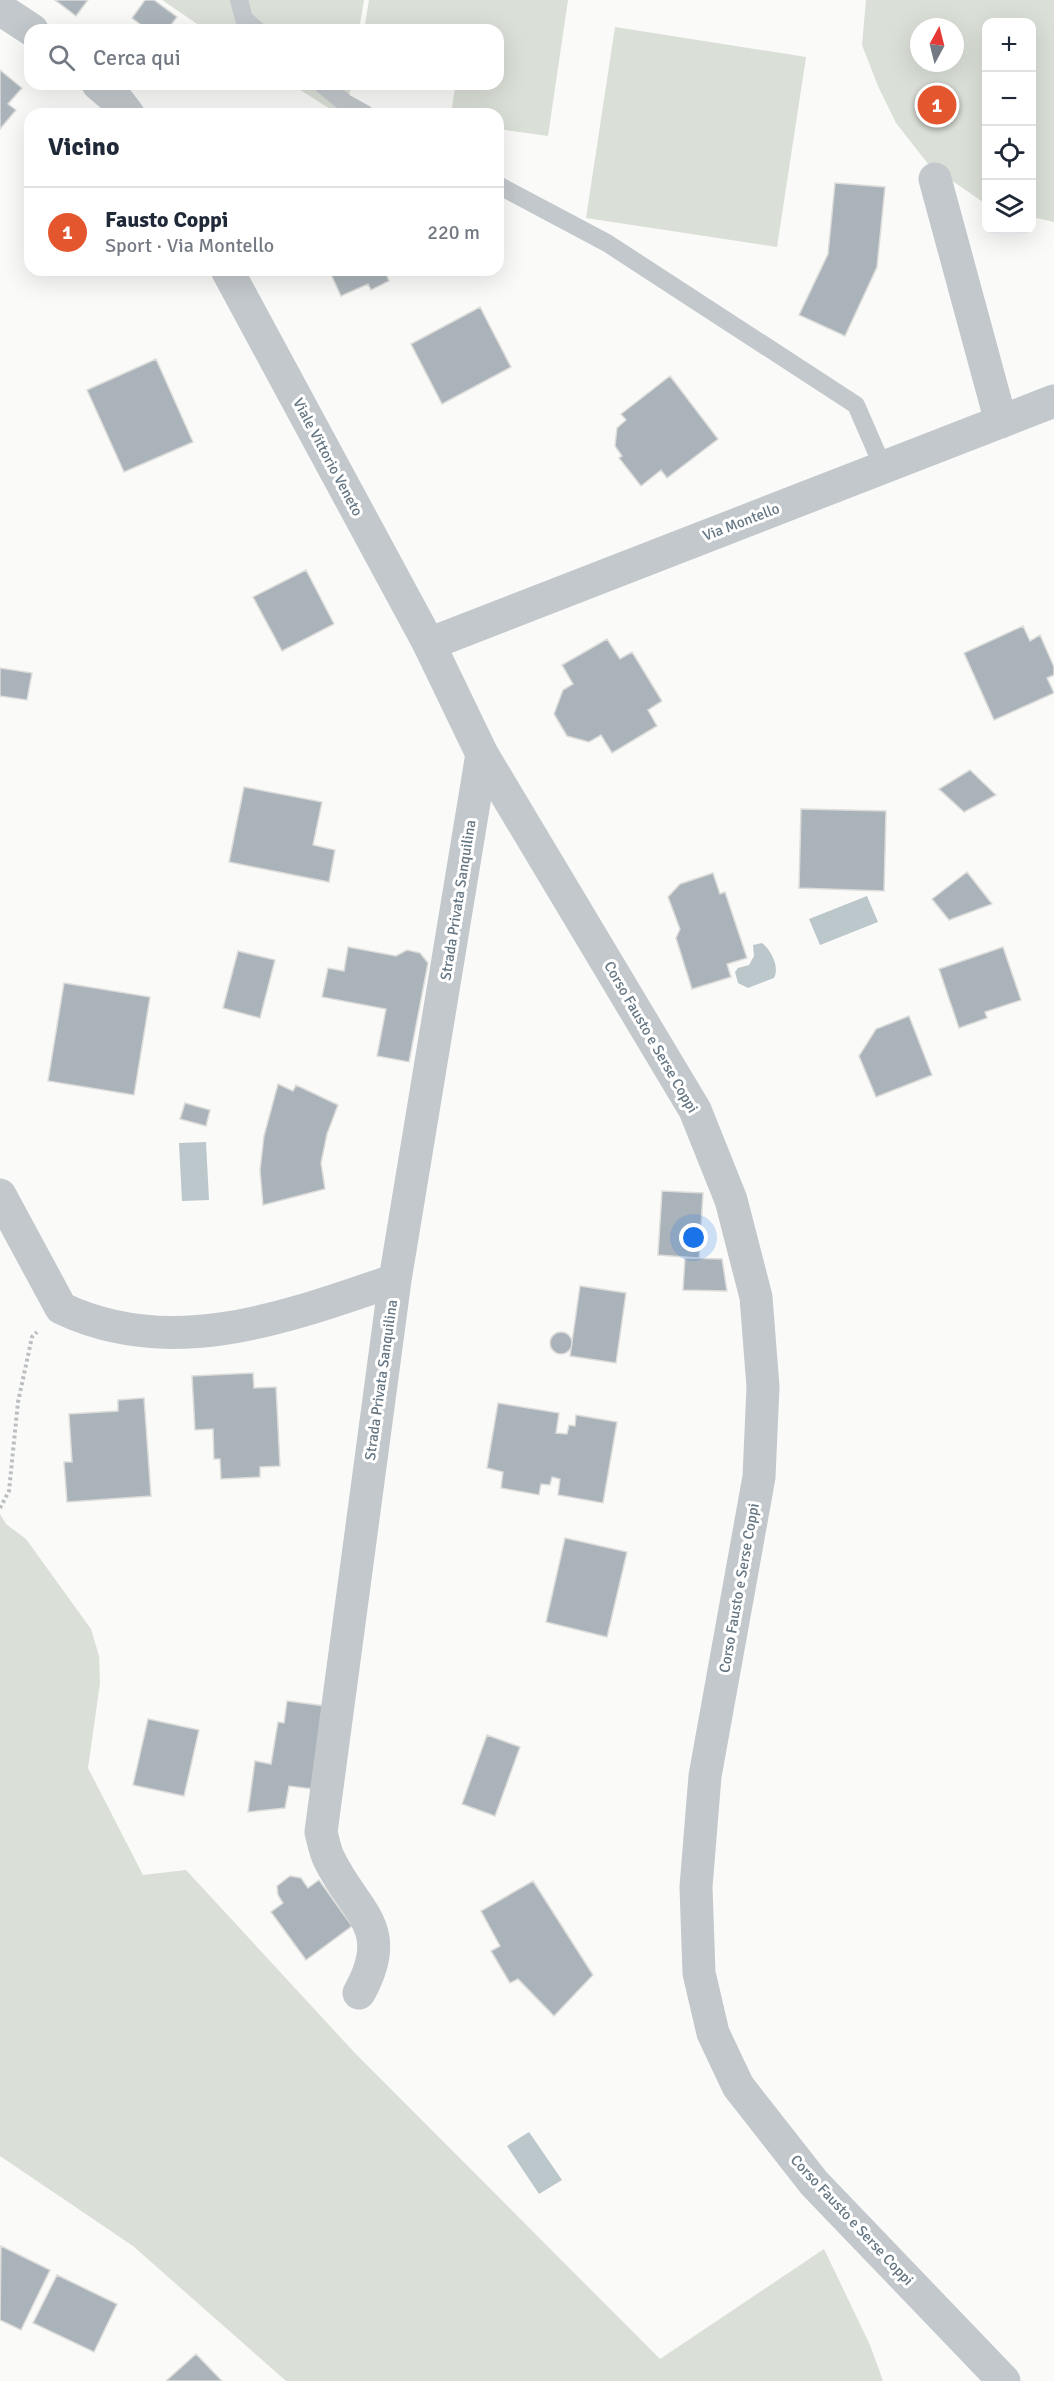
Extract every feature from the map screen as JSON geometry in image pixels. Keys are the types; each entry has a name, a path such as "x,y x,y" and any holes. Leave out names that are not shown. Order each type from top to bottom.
{"street":[{"path":"0,9 24,25"},
{"path":"105,90 123,108"},
{"path":"935,179 1001,422"},
{"name":"Viale Vittorio Veneto","path":"230,276 429,644 482,754"},
{"name":"Via Montello","path":"429,644 1054,401"},
{"name":"Strada Privata Sanquilina","path":"358,1993 370,1973 374,1948 372,1927 329,1858 321,1832 394,1280 482,754"},
{"name":"Corso Fausto e Serse Coppi","path":"482,754 695,1110 730,1200 756,1297 763,1387 759,1477 705,1776 696,1887 699,1973 713,2033 738,2086 814,2182 1004,2381"},
{"path":"0,1195 61,1308 78,1316 142,1332 165,1335 228,1328 275,1317 394,1280"}],"lane":[{"path":"239,0 244,19 250,24"},
{"path":"329,90 354,108"},
{"path":"504,188 607,243 856,405 883,467"}],"path":[{"path":"0,1508 9,1491 18,1402 32,1337 61,1308"}],"shaded area":[{"path":"162,0 364,0 360,24 197,24"},
{"path":"369,0 568,0 548,136 504,130 504,108 452,108 455,90 504,90 504,24 365,24"},
{"path":"866,0 1054,0 1054,222 1036,218 1036,18 982,18 982,201 929,165 896,123 862,45"},
{"path":"615,27 806,57 777,247 586,218"},
{"path":"300,90 350,90 348,108 329,108"},
{"path":"867,896 878,922 820,945 809,919"},
{"path":"762,943 774,959 776,974 774,978 748,988 738,983 735,972 738,968 749,965 754,956 753,945"},
{"path":"206,1142 209,1200 182,1201 179,1143"},
{"path":"0,1514 6,1524 26,1539 91,1629 99,1656 100,1683 88,1768 143,1875 186,1870 353,2051 660,2359 824,2249 870,2345 883,2381 286,2381 133,2246 0,2156"},
{"path":"529,2132 562,2180 539,2194 507,2146"}],"building":[{"path":"55,0 88,0 76,16"},
{"path":"145,0 154,0 177,17 172,24 140,24 132,18"},
{"path":"0,70 22,88 8,104 16,110 0,129"},
{"path":"835,183 885,187 877,267 845,336 799,315 828,254"},
{"path":"332,276 387,276 389,281 371,290 368,284 341,296"},
{"path":"480,307 511,367 442,404 411,344"},
{"path":"156,359 193,442 124,472 87,390"},
{"path":"670,376 718,439 667,478 661,470 641,486 619,458 622,456 615,446 617,428 626,420 621,414"},
{"path":"306,570 334,624 282,651 253,597"},
{"path":"1023,626 1030,641 1040,635 1054,667 1054,675 1047,678 1054,693 994,720 964,653"},
{"path":"607,639 620,659 632,652 662,701 648,710 657,726 612,753 601,735 589,742 567,736 554,714 563,690 573,684 562,665"},
{"path":"0,668 32,673 27,700 0,696"},
{"path":"970,770 996,795 964,812 939,789"},
{"path":"244,787 322,802 313,845 335,850 329,882 229,862"},
{"path":"801,809 886,811 884,891 799,888"},
{"path":"967,872 992,904 949,920 932,899"},
{"path":"713,873 720,894 725,892 747,958 727,964 731,977 692,989 676,938 680,929 668,897 680,884"},
{"path":"348,947 396,956 407,950 420,953 428,963 409,1062 377,1056 386,1009 322,997 328,968 344,971"},
{"path":"1003,947 1021,1000 985,1012 987,1018 959,1028 939,969"},
{"path":"238,951 275,960 260,1018 223,1008"},
{"path":"64,983 150,997 134,1095 48,1081"},
{"path":"909,1016 932,1075 876,1097 859,1056 876,1029"},
{"path":"278,1084 293,1091 296,1085 338,1105 327,1134 321,1163 325,1189 263,1205 260,1170 264,1136"},
{"path":"185,1103 210,1110 206,1126 180,1119"},
{"path":"662,1191 703,1193 699,1258 658,1255"},
{"path":"685,1258 722,1259 727,1291 683,1290"},
{"path":"580,1286 626,1293 616,1363 570,1356"},
{"path":"561,1332 569,1335 572,1343 569,1351 561,1354 553,1351 550,1343 553,1335"},
{"path":"253,1373 254,1388 276,1387 280,1466 260,1467 260,1477 221,1479 220,1459 214,1459 213,1429 195,1430 192,1376"},
{"path":"144,1398 151,1496 67,1502 64,1462 72,1462 69,1414 118,1411 118,1400"},
{"path":"498,1403 559,1413 556,1433 567,1434 569,1425 575,1426 576,1415 617,1422 603,1503 558,1495 560,1479 552,1477 550,1485 541,1484 539,1495 501,1488 503,1472 487,1468"},
{"path":"565,1538 627,1552 607,1637 546,1622"},
{"path":"287,1701 325,1706 313,1789 289,1786 285,1808 248,1812 255,1761 271,1764 278,1722 284,1723"},
{"path":"148,1719 199,1730 184,1796 133,1785"},
{"path":"487,1735 520,1747 495,1816 462,1804"},
{"path":"290,1876 301,1878 308,1888 319,1880 352,1926 306,1960 271,1912 283,1903 278,1895 277,1886"},
{"path":"533,1881 593,1975 554,2016 518,1979 510,1983 491,1951 500,1946 481,1911"},
{"path":"1,2246 50,2270 21,2330 0,2320"},
{"path":"57,2275 117,2304 94,2352 33,2323"},
{"path":"196,2354 222,2381 166,2381"}],"place":[{"name":"Fausto Coppi","path":"937,105"}]}
